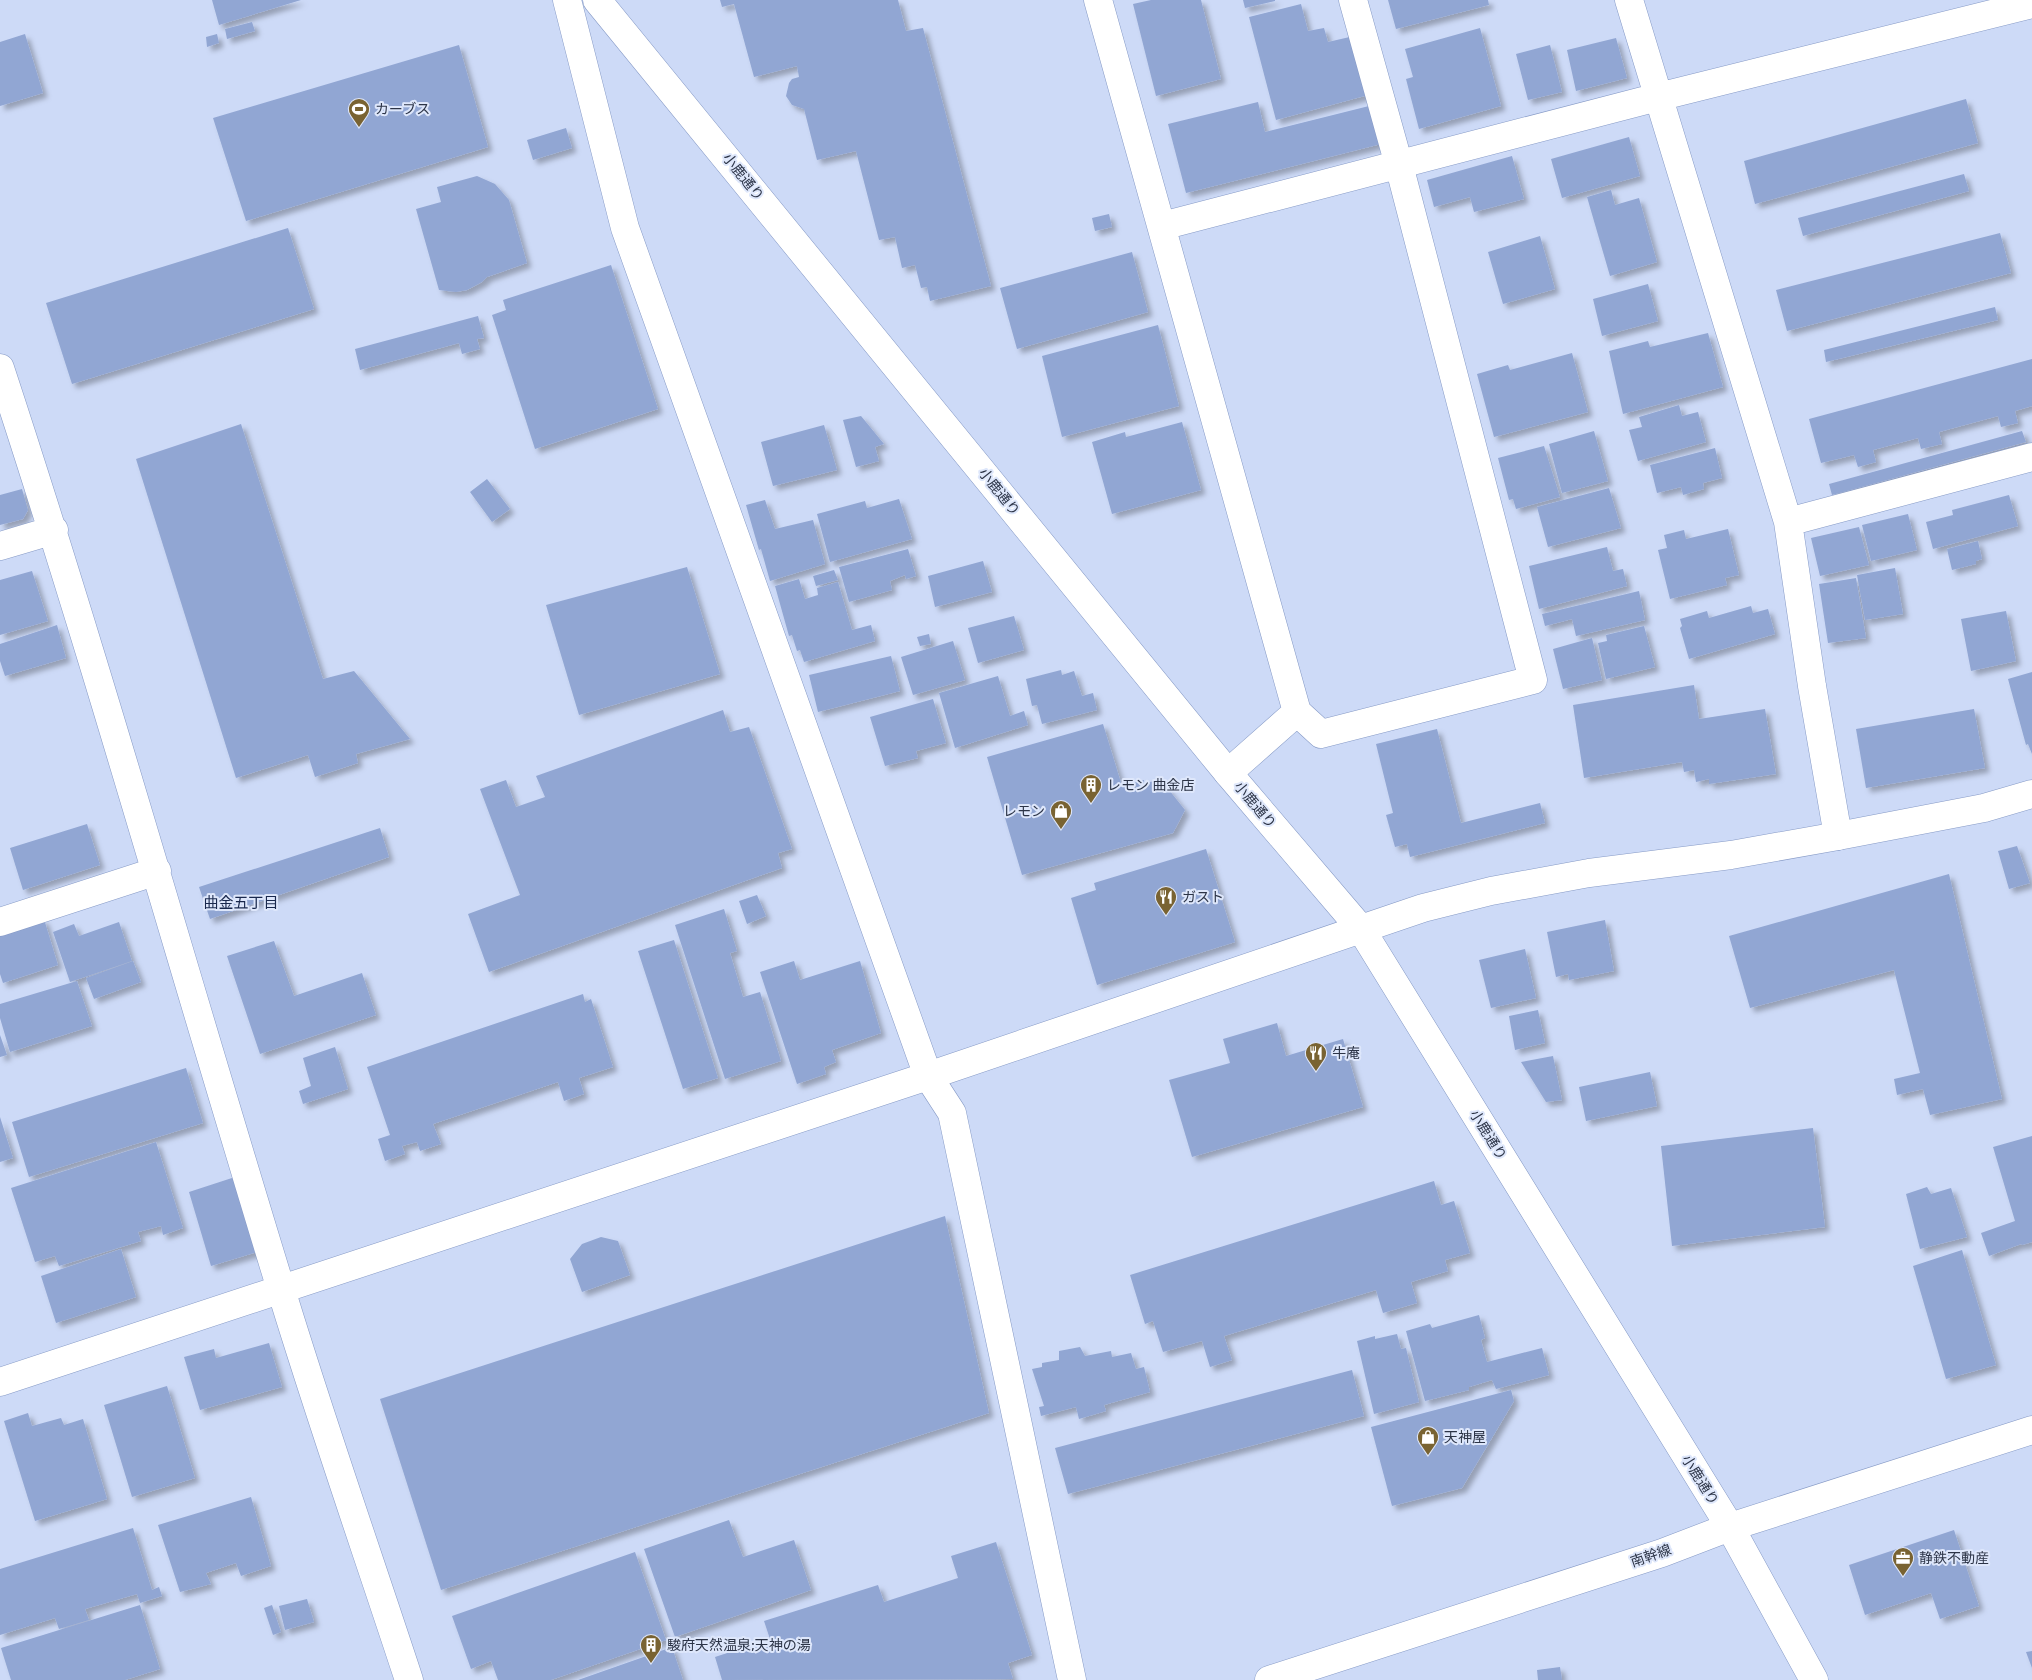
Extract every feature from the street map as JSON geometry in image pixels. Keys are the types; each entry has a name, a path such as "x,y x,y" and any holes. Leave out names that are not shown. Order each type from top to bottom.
{"street":[{"path":"567,0 625,228 928,1076 952,1113 1072,1680"},
{"name":"小鹿通り","path":"597,0 1228,773 1361,929 1730,1527 1814,1680"},
{"path":"1098,0 1297,712 1321,734 1533,680 1353,0"},
{"path":"1629,0 1788,522 1812,686 1838,836"},
{"path":"1162,226 1658,97 2032,4"},
{"path":"0,368 54,530 280,1289 409,1680"},
{"path":"1788,522 2032,457"},
{"path":"0,546 54,530"},
{"path":"1228,773 1297,712"},
{"path":"0,1382 928,1076 1423,908 1491,892 1589,873 1731,855 1838,836 1984,808 2032,794"},
{"path":"0,922 157,871"},
{"name":"南幹線","path":"1269,1680 1653,1556 1730,1527 2032,1430"}],"building":[{"path":"212,0 301,0 219,25"},
{"path":"720,0 898,0 906,31 923,28 991,286 930,301 927,287 921,288 915,265 902,268 895,237 879,240 856,151 817,160 804,109 792,105 786,96 789,83 792,79 799,77 797,66 754,77 734,4 722,7"},
{"path":"1151,0 1201,0 1221,79 1156,96 1133,4"},
{"path":"1243,0 1275,0 1275,1 1245,8"},
{"path":"1388,0 1488,0 1489,5 1396,29"},
{"path":"1301,4 1308,31 1324,28 1328,42 1354,36 1368,95 1276,120 1249,17"},
{"path":"252,22 255,31 227,39 225,29"},
{"path":"1480,28 1501,106 1419,129 1406,79 1413,77 1405,49"},
{"path":"25,34 43,93 0,106 0,42"},
{"path":"217,34 219,43 207,47 206,37"},
{"path":"1616,38 1627,78 1576,91 1567,50"},
{"path":"459,45 488,147 246,221 213,118"},
{"path":"1550,45 1562,92 1528,100 1516,54"},
{"path":"1966,99 1978,143 1755,204 1744,161"},
{"path":"1258,102 1265,132 1373,105 1381,144 1186,193 1168,124"},
{"path":"566,128 572,148 533,160 527,140"},
{"path":"1629,137 1640,176 1562,198 1551,159"},
{"path":"1512,156 1524,199 1474,212 1470,197 1434,207 1427,180"},
{"path":"1964,174 1969,191 1803,236 1798,218"},
{"path":"477,176 495,184 509,200 527,263 487,277 467,290 456,292 439,290 416,209 441,202 437,187"},
{"path":"1611,190 1615,205 1639,198 1657,262 1610,276 1587,197"},
{"path":"1109,214 1112,227 1095,231 1092,218"},
{"path":"288,228 314,309 72,384 46,303"},
{"path":"2000,233 2011,273 1787,331 1776,290"},
{"path":"1540,236 1555,289 1503,304 1488,252"},
{"path":"1132,252 1148,312 1017,349 1000,288"},
{"path":"611,265 658,409 535,449 492,315 506,310 503,300"},
{"path":"1648,284 1658,321 1602,336 1593,299"},
{"path":"1995,307 1998,320 1826,362 1824,350"},
{"path":"478,316 484,338 477,339 480,349 462,354 459,343 360,370 355,349"},
{"path":"1158,325 1179,406 1062,437 1042,356"},
{"path":"1708,333 1723,387 1623,414 1609,351 1648,341 1650,347"},
{"path":"1572,353 1588,412 1494,437 1477,374 1508,365 1510,370"},
{"path":"2032,359 2032,406 2015,411 2018,423 2001,427 1998,416 1939,432 1942,444 1921,449 1918,438 1873,450 1876,462 1858,467 1854,455 1821,463 1809,419"},
{"path":"1679,405 1682,416 1698,412 1706,442 1638,461 1629,430 1642,427 1639,417"},
{"path":"861,416 884,444 875,447 879,461 856,467 843,420"},
{"path":"1182,422 1201,490 1112,514 1092,442 1125,432 1126,437"},
{"path":"241,424 323,679 354,671 410,739 356,754 358,763 315,777 308,755 236,778 136,459"},
{"path":"824,425 837,470 773,486 761,442"},
{"path":"1594,431 1608,481 1562,493 1549,444"},
{"path":"2022,431 2026,442 1832,495 1829,484"},
{"path":"1544,446 1560,497 1516,509 1513,499 1509,500 1498,458"},
{"path":"1715,448 1722,478 1703,483 1704,489 1683,495 1681,487 1657,493 1650,465"},
{"path":"487,479 510,509 492,522 470,492"},
{"path":"1609,488 1621,528 1548,547 1537,507"},
{"path":"22,489 28,510 23,519 0,525 0,495"},
{"path":"2009,495 2018,526 1933,549 1926,522 1953,515 1952,510"},
{"path":"899,499 912,539 830,562 817,514 865,501 867,508"},
{"path":"765,500 775,529 813,520 825,564 770,581 746,505"},
{"path":"1908,514 1917,550 1871,561 1862,525"},
{"path":"1859,527 1869,565 1820,576 1811,538"},
{"path":"1728,529 1739,575 1725,578 1727,585 1670,599 1658,550 1667,548 1664,535 1684,530 1686,539"},
{"path":"1978,541 1982,559 1976,561 1976,564 1952,570 1947,549"},
{"path":"1607,547 1613,571 1623,569 1627,586 1539,609 1529,566"},
{"path":"908,549 916,576 906,579 905,575 890,581 892,590 849,602 839,567"},
{"path":"983,561 992,592 935,607 928,576"},
{"path":"687,567 720,674 579,715 546,605"},
{"path":"1895,568 1903,614 1865,620 1857,575"},
{"path":"834,570 838,580 816,586 813,576"},
{"path":"32,571 48,621 0,635 0,580"},
{"path":"1856,578 1866,638 1828,643 1819,584"},
{"path":"799,579 805,599 818,595 817,588 838,582 852,630 871,625 875,641 804,662 800,650 797,651 792,635 789,636 775,586"},
{"path":"1639,591 1645,620 1576,636 1572,619 1545,626 1542,614"},
{"path":"1751,606 1753,613 1768,609 1775,634 1689,659 1680,628 1682,626 1680,619 1707,611 1709,618"},
{"path":"2006,611 2016,661 1971,671 1961,619"},
{"path":"1014,616 1024,650 978,663 968,628"},
{"path":"57,625 66,658 5,676 0,661 0,644"},
{"path":"1644,626 1655,667 1606,679 1598,643 1607,641 1606,635"},
{"path":"929,634 931,644 920,646 917,637"},
{"path":"1592,638 1602,680 1563,689 1553,649"},
{"path":"953,641 965,680 913,695 901,657"},
{"path":"891,656 900,691 818,712 809,675"},
{"path":"1061,670 1062,675 1074,671 1082,696 1093,693 1097,710 1042,724 1037,705 1032,706 1026,679"},
{"path":"2032,672 2032,754 2028,744 2026,745 2008,679"},
{"path":"998,676 1010,716 1024,711 1028,725 955,748 939,693"},
{"path":"1694,685 1699,719 1765,709 1776,774 1709,784 1709,779 1696,782 1694,770 1684,772 1682,762 1584,778 1573,705"},
{"path":"933,699 946,743 916,751 918,758 885,766 870,717"},
{"path":"1974,709 1985,768 1866,788 1856,729"},
{"path":"723,710 730,732 749,727 792,849 778,853 782,868 489,972 468,914 520,895 480,789 506,780 516,807 545,797 536,776"},
{"name":"レモン 曲金店","path":"1103,724 1122,786 1144,780 1144,783 1161,780 1185,810 1173,833 1022,875 987,757"},
{"path":"1437,729 1461,823 1540,803 1545,823 1410,857 1407,844 1395,847 1386,815 1393,813 1376,744"},
{"path":"87,824 100,865 23,890 10,848"},
{"path":"380,828 389,857 210,919 199,887"},
{"path":"2017,846 2030,883 2009,889 1998,851"},
{"path":"1206,849 1235,942 1097,985 1071,898 1096,890 1094,883"},
{"path":"1949,874 2002,1099 1930,1115 1923,1089 1897,1095 1894,1079 1920,1073 1894,970 1750,1008 1729,936"},
{"path":"757,895 766,916 747,924 739,901"},
{"path":"724,909 737,951 730,953 743,997 760,992 781,1061 725,1079 675,925"},
{"path":"44,919 58,965 3,983 0,974 0,933"},
{"path":"1605,920 1614,971 1569,980 1568,974 1556,977 1547,932"},
{"path":"119,922 132,961 70,982 53,932 74,924 79,936"},
{"path":"674,940 718,1078 683,1089 638,951"},
{"path":"274,941 294,996 362,973 376,1015 260,1054 227,956"},
{"path":"1525,949 1536,998 1491,1008 1479,960"},
{"path":"133,961 141,982 94,999 86,978"},
{"path":"794,961 800,980 860,961 881,1033 832,1050 836,1062 824,1067 826,1074 797,1084 760,972"},
{"path":"77,981 92,1026 10,1052 0,1018 0,1004"},
{"path":"583,994 585,1002 591,999 613,1067 579,1078 584,1094 564,1101 558,1082 433,1124 441,1144 420,1151 417,1142 402,1146 405,1154 385,1161 378,1139 390,1135 367,1067"},
{"path":"1538,1010 1545,1043 1515,1050 1509,1016"},
{"path":"1277,1023 1286,1056 1343,1039 1363,1107 1192,1157 1169,1080 1230,1063 1223,1039"},
{"path":"0,1035 7,1055 0,1057"},
{"path":"335,1047 348,1089 303,1104 299,1091 311,1086 303,1058"},
{"path":"1553,1056 1562,1100 1546,1102 1521,1062"},
{"path":"186,1068 203,1123 29,1177 12,1122"},
{"path":"1650,1072 1657,1106 1586,1121 1579,1087"},
{"path":"0,1117 13,1158 0,1162"},
{"path":"1813,1128 1825,1227 1672,1246 1661,1146"},
{"path":"2032,1136 2032,1242 2021,1244 1989,1256 1981,1233 2015,1221 1993,1147"},
{"path":"156,1142 183,1228 163,1235 161,1226 138,1232 141,1241 59,1266 55,1256 35,1262 11,1188"},
{"path":"235,1177 257,1252 211,1266 189,1192"},
{"path":"1434,1181 1441,1205 1454,1201 1470,1253 1445,1260 1448,1271 1411,1282 1417,1303 1383,1313 1376,1290 1224,1336 1232,1360 1210,1367 1202,1341 1163,1352 1153,1321 1145,1324 1130,1275"},
{"path":"1927,1187 1931,1194 1951,1188 1967,1237 1920,1249 1906,1194"},
{"path":"945,1216 989,1413 441,1590 380,1399"},
{"path":"601,1237 618,1241 630,1275 582,1292 570,1259 582,1244"},
{"path":"121,1249 136,1297 56,1323 41,1276"},
{"path":"1962,1250 1996,1365 1946,1379 1913,1266"},
{"path":"1479,1315 1485,1338 1481,1340 1487,1362 1542,1348 1549,1375 1496,1389 1492,1380 1469,1387 1469,1390 1425,1401 1406,1331 1430,1324 1432,1328"},
{"path":"1397,1334 1401,1349 1406,1348 1419,1402 1374,1414 1357,1341 1375,1336 1375,1339"},
{"path":"269,1343 282,1387 200,1410 184,1357 214,1349 216,1358"},
{"path":"1080,1347 1085,1356 1111,1351 1112,1357 1131,1353 1136,1369 1144,1367 1150,1392 1104,1405 1106,1411 1079,1419 1076,1407 1041,1416 1039,1407 1044,1406 1032,1369 1042,1367 1042,1363 1059,1360 1059,1351"},
{"path":"1352,1370 1364,1416 1068,1494 1055,1448"},
{"path":"167,1386 195,1478 132,1497 104,1405"},
{"path":"1511,1390 1514,1401 1462,1488 1392,1506 1371,1427"},
{"path":"28,1413 32,1426 61,1418 64,1425 83,1419 107,1499 35,1521 4,1421"},
{"path":"251,1497 271,1566 241,1576 236,1563 206,1573 211,1584 180,1592 158,1525"},
{"path":"729,1520 743,1557 794,1540 811,1590 675,1637 644,1549"},
{"path":"133,1528 152,1590 159,1587 162,1596 140,1603 137,1594 85,1609 89,1620 59,1629 55,1618 0,1635 0,1569"},
{"path":"1954,1530 1979,1606 1940,1619 1931,1593 1865,1615 1849,1565"},
{"path":"996,1542 1032,1655 1008,1663 1013,1679 722,1680 715,1657 770,1639 764,1621 878,1585 884,1602 958,1578 951,1556"},
{"path":"635,1552 666,1640 551,1680 498,1680 491,1661 471,1669 452,1616"},
{"path":"307,1599 314,1622 285,1630 279,1606"},
{"path":"140,1605 160,1669 125,1680 11,1680 1,1648"},
{"path":"272,1605 281,1632 273,1635 264,1608"},
{"name":"駿府天然温泉;天神の湯","path":"672,1647 683,1680 578,1680"},
{"path":"2032,1651 2032,1668 2026,1652"},
{"path":"1560,1667 1562,1680 1538,1680 1537,1670"}],"place":[{"name":"カーブス","path":"359,128"},
{"name":"レモン 曲金店","path":"1091,804"},
{"name":"レモン","path":"1061,830"},
{"name":"ガスト","path":"1166,916"},
{"name":"牛庵","path":"1316,1072"},
{"name":"天神屋","path":"1428,1456"},
{"name":"静鉄不動産","path":"1903,1577"},
{"name":"駿府天然温泉;天神の湯","path":"651,1664"}],"district":[{"name":"曲金五丁目","path":"241,903"}]}
